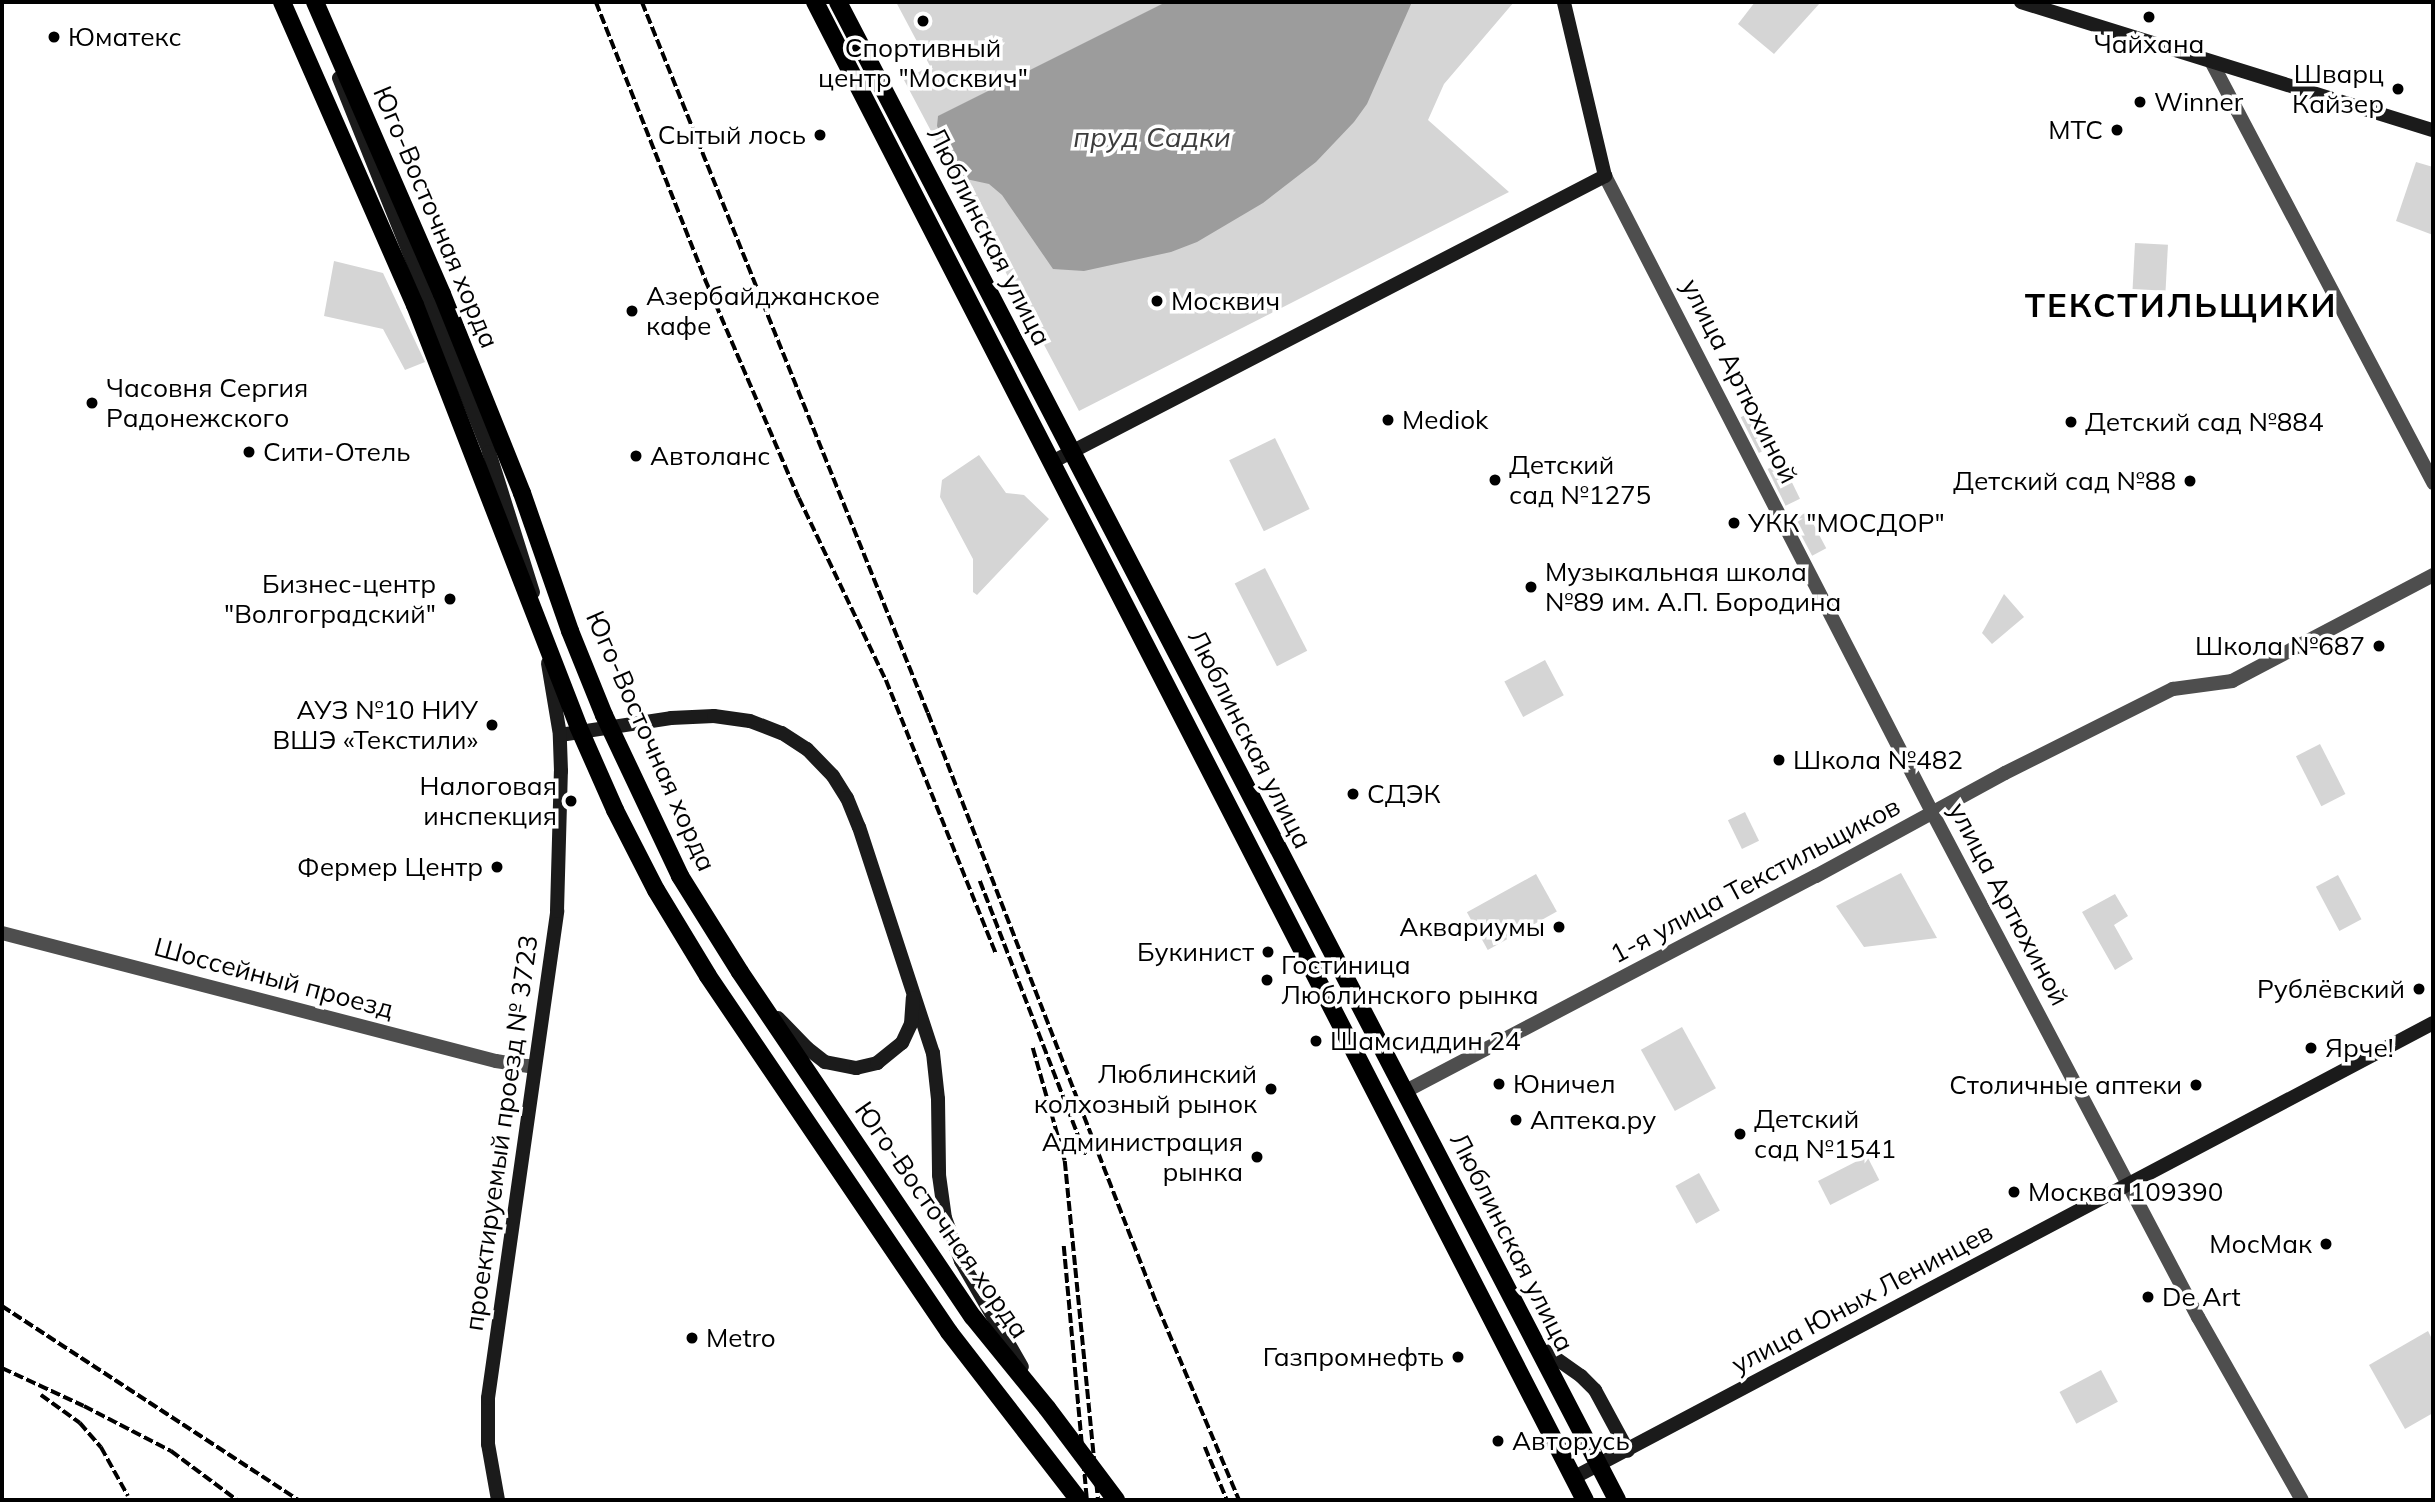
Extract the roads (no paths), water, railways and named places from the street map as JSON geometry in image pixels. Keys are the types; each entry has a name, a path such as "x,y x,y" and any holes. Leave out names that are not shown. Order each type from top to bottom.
{"main road":[{"name":"Юго-Восточная хорда","path":"282,2 420,318 578,726 615,810 656,890 708,976 949,1332 1080,1500"},
{"name":"проектируемый проезд № 3723","path":"308,2 509,509 544,639 560,735 557,911 488,1398 488,1444 498,1500"},
{"name":"Юго-Восточная хорда","path":"315,2 457,331 522,493 570,631 604,715 680,876 740,972 973,1317 1047,1408 1115,1500"},
{"name":"Люблинская улица","path":"815,2 1585,1500"},
{"name":"Люблинская улица","path":"838,2 1617,1500"},
{"path":"1052,462 1605,176 1564,2"},
{"path":"2021,2 2433,130"},
{"path":"560,735 671,718 714,716 750,720 782,733 807,749 833,776 847,798 933,1053 938,1099 939,1175 945,1218 967,1272 1047,1408"},
{"path":"740,972 807,1048 825,1062 856,1068 886,1057 907,1034 914,1002 906,970"},
{"name":"улица Юных Ленинцев","path":"1573,1478 2129,1181 2433,1023"},
{"path":"1535,1343 1581,1376 1595,1390 1628,1451"}],"street":[{"path":"2212,63 2433,483"},
{"name":"улица Артюхиной","path":"1605,176 1933,814 2129,1181 2198,1317 2302,1500"},
{"name":"1-я улица Текстильщиков","path":"1405,1092 1933,814 2005,773 2173,689 2232,681 2433,575"},
{"name":"Шоссейный проезд","path":"2,933 496,1061 534,1067"}],"water":[{"name":"пруд Садки","path":"1166,2 1412,2 1367,104 1354,122 1316,162 1263,203 1197,242 1171,252 1084,271 1053,269 1002,195 989,184 966,179 955,165 937,126 938,116"}],"railway":[{"path":"596,2 705,279 799,498 886,680 996,953"},
{"path":"642,2 928,713 1158,1307 1239,1500"},
{"path":"980,881 1086,1155"},
{"path":"1033,1048 1065,1161 1098,1500"},
{"path":"1064,1246 1087,1500"},
{"path":"2,1306 299,1500"},
{"path":"2,1368 171,1451 237,1500"},
{"path":"41,1395 80,1423 101,1447 128,1496"},
{"path":"1205,1447 1227,1500"}],"place":[{"name":"Чайхана","path":"2149,17"},
{"name":"Спортивный центр \"Москвич\"","path":"923,21"},
{"name":"Юматекс","path":"54,37"},
{"name":"Шварц Кайзер","path":"2398,89"},
{"name":"Winner","path":"2140,102"},
{"name":"МТС","path":"2117,130"},
{"name":"Сытый лось","path":"820,135"},
{"name":"Москвич","path":"1157,301"},
{"name":"Азербайджанское кафе","path":"632,311"},
{"name":"Часовня Сергия Радонежского","path":"92,403"},
{"name":"Mediok","path":"1388,420"},
{"name":"Детский сад №884","path":"2071,422"},
{"name":"Сити-Отель","path":"249,452"},
{"name":"Автоланс","path":"636,456"},
{"name":"Детский сад №1275","path":"1495,480"},
{"name":"Детский сад №88","path":"2190,481"},
{"name":"УКК \"МОСДОР\"","path":"1734,523"},
{"name":"Музыкальная школа №89 им. А.П. Бородина","path":"1531,587"},
{"name":"Бизнес-центр \"Волгоградский\"","path":"450,599"},
{"name":"Школа №687","path":"2379,646"},
{"name":"АУЗ №10 НИУ ВШЭ «Текстили»","path":"492,725"},
{"name":"Школа №482","path":"1779,760"},
{"name":"СДЭК","path":"1353,794"},
{"name":"Налоговая инспекция","path":"571,801"},
{"name":"Фермер Центр","path":"497,867"},
{"name":"Аквариумы","path":"1559,927"},
{"name":"Букинист","path":"1268,952"},
{"name":"Гостиница Люблинского рынка","path":"1267,980"},
{"name":"Рублёвский","path":"2419,989"},
{"name":"Шамсиддин 24","path":"1316,1041"},
{"name":"Ярче!","path":"2311,1048"},
{"name":"Юничел","path":"1499,1084"},
{"name":"Столичные аптеки","path":"2196,1085"},
{"name":"Люблинский колхозный рынок","path":"1271,1089"},
{"name":"Аптека.ру","path":"1516,1120"},
{"name":"Детский сад №1541","path":"1740,1134"},
{"name":"Администрация рынка","path":"1257,1157"},
{"name":"Москва 109390","path":"2014,1192"},
{"name":"МосМак","path":"2326,1244"},
{"name":"De Art","path":"2148,1297"},
{"name":"Metro","path":"692,1338"},
{"name":"Газпромнефть","path":"1458,1357"},
{"name":"Авторусь","path":"1498,1441"}],"district":[{"name":"ТЕКСТИЛЬЩИКИ","path":"2181,305"}]}
